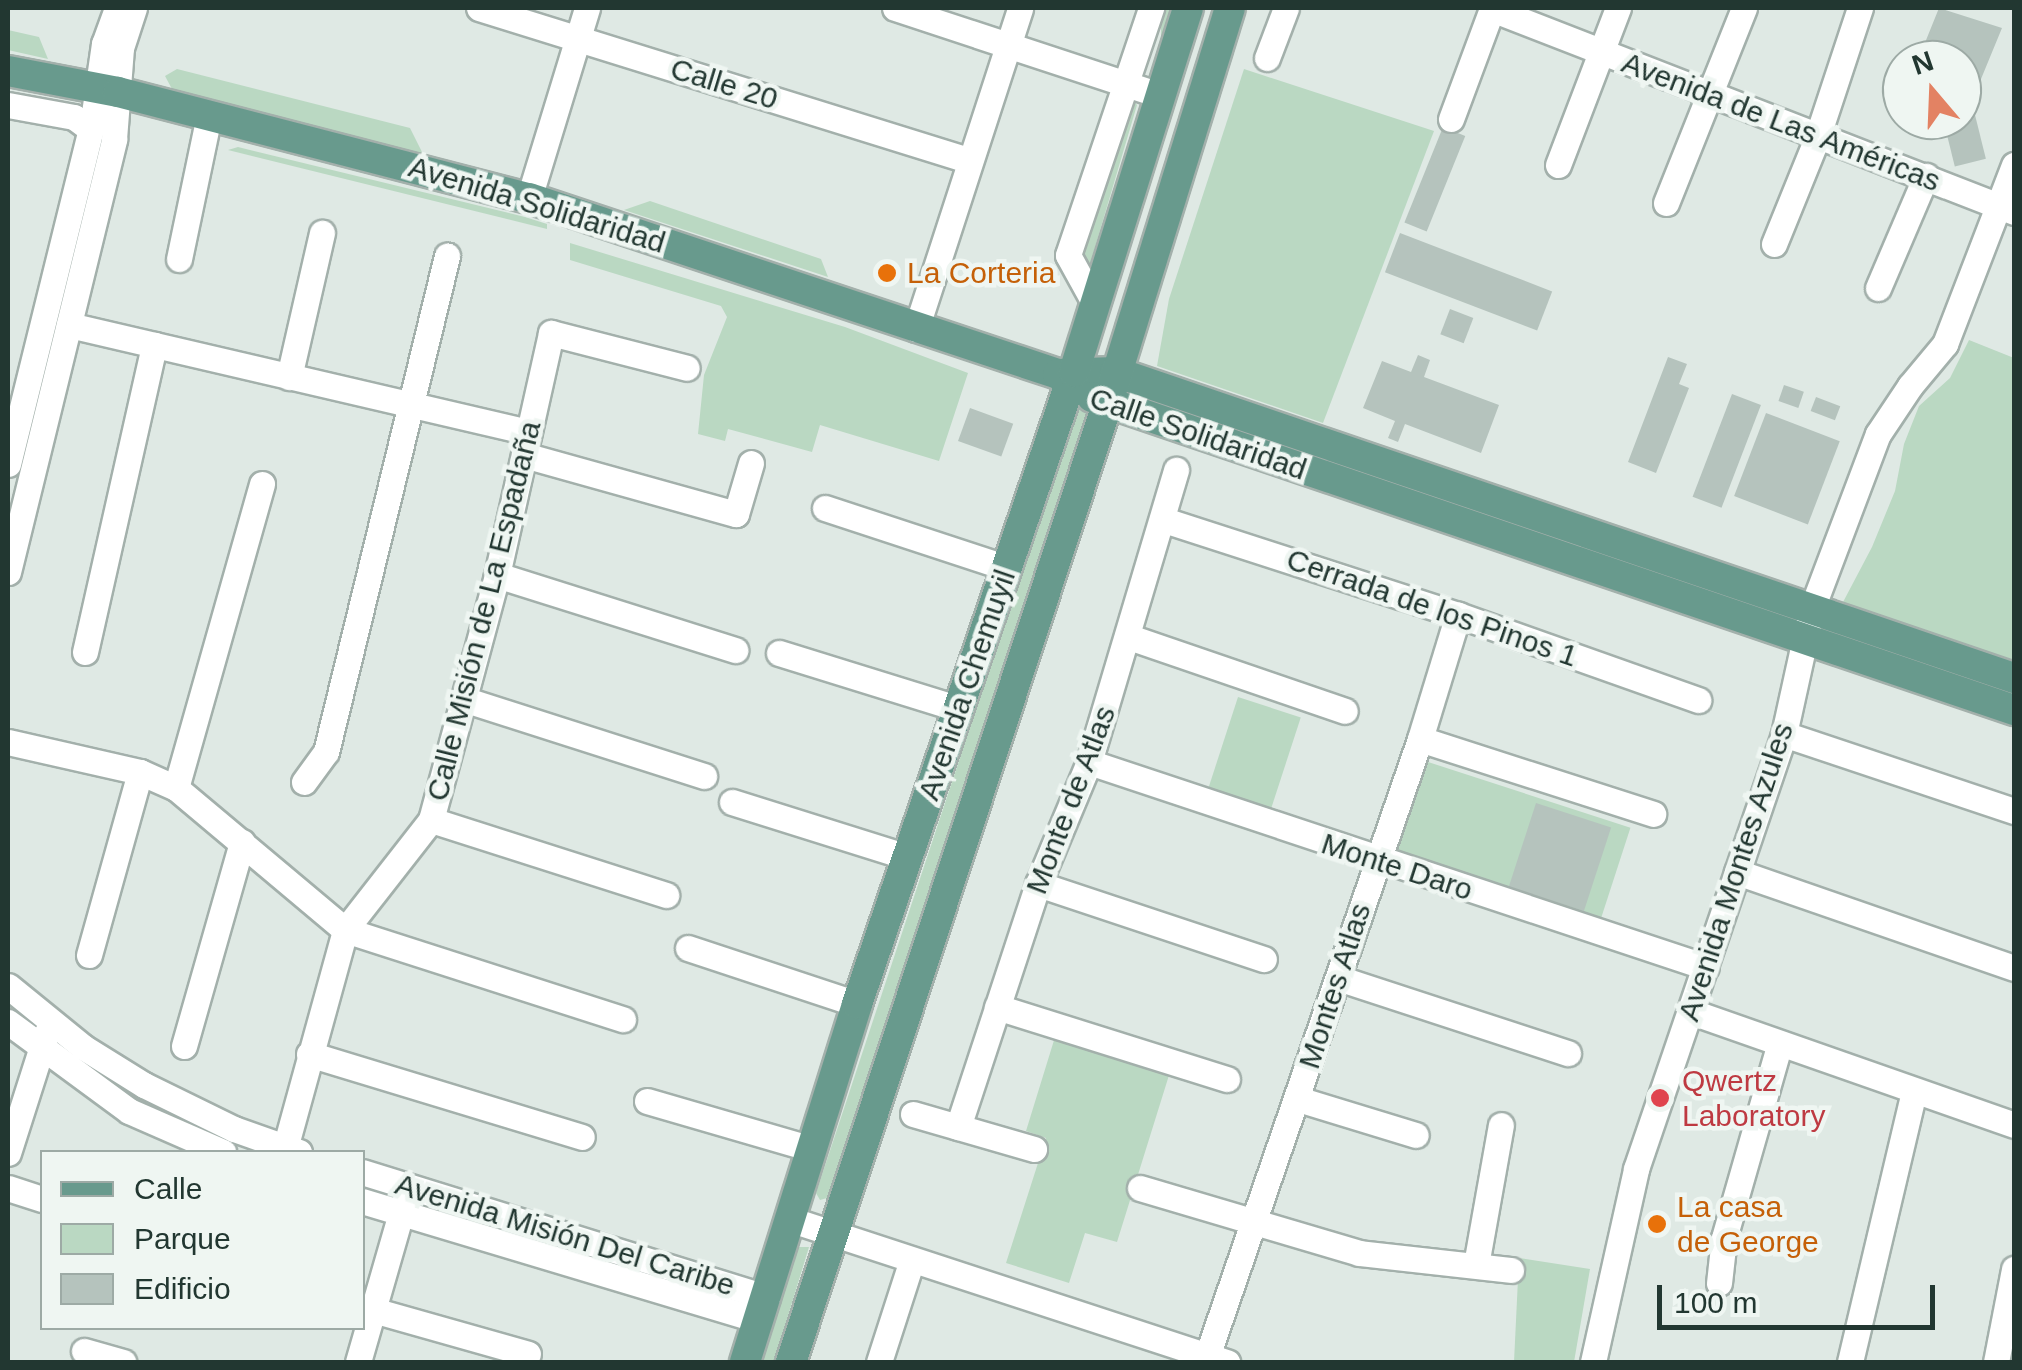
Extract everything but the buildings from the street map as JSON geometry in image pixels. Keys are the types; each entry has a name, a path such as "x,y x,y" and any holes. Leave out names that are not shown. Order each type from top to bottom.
{"main road":[{"name":"Avenida Chemuyil","path":"744,1362 906,857 1008,568 1067,378 1096,306 1188,8"},
{"name":"Avenida Chemuyil","path":"790,1362 1112,387 1230,8"},
{"name":"Avenida Solidaridad","path":"11,75 107,90 529,198 1067,378"},
{"name":"Calle Solidaridad","path":"1067,378 1112,387 2014,678"},
{"name":"Calle Solidaridad","path":"1112,387 1802,641 2014,710"}],"street":[{"path":"8,572 114,140 107,90 116,8"},
{"path":"8,464 14,415 91,130 134,8"},
{"name":"Calle 20","path":"479,8 968,160"},
{"path":"529,198 587,8"},
{"path":"895,8 1160,95"},
{"path":"916,329 1020,8"},
{"path":"1096,306 1068,255 1152,8"},
{"path":"1266,58 1286,8"},
{"path":"1558,165 1618,8"},
{"path":"1666,203 1744,8"},
{"path":"1450,119 1492,9"},
{"name":"Avenida de Las Américas","path":"1492,9 2006,208"},
{"path":"1774,244 1817,138 1853,10"},
{"path":"8,104 74,117 91,130"},
{"path":"179,259 209,116"},
{"name":"Avenida Montes Azules","path":"1594,1362 1636,1169 1784,734 1811,612 1878,434 1910,386 1946,344 2006,208 2014,165"},
{"path":"1878,288 1926,176"},
{"path":"288,377 322,233"},
{"path":"304,782 326,752 448,256"},
{"path":"69,325 412,406 736,514 751,462"},
{"name":"Calle Misión de La Espadaña","path":"289,1150 309,1054 344,930 431,820 497,575 551,333 687,368"},
{"path":"84,652 154,345"},
{"path":"14,415 44,427"},
{"name":"Monte de Atlas","path":"958,1127 1038,884 1089,762 1176,470"},
{"path":"176,788 262,484"},
{"path":"826,508 1008,568"},
{"name":"Cerrada de los Pinos 1","path":"1164,520 1458,614 1698,700"},
{"path":"497,575 735,650"},
{"name":"Montes Atlas","path":"1213,1360 1252,1223 1420,739 1458,614"},
{"path":"1129,638 1345,711"},
{"path":"778,653 956,708"},
{"path":"466,700 704,776"},
{"path":"1784,734 2014,811"},
{"path":"1420,739 1653,814"},
{"path":"8,742 140,772 176,788 344,930 623,1019"},
{"name":"Monte Daro","path":"1089,762 1376,861 1706,968"},
{"path":"89,954 140,772"},
{"path":"732,802 906,857"},
{"path":"431,820 666,895"},
{"path":"184,1046 242,842"},
{"path":"1737,872 2014,968"},
{"path":"1038,884 1264,959"},
{"path":"688,948 857,1004"},
{"path":"1338,978 1568,1053"},
{"path":"8,986 144,1085 287,1150"},
{"path":"997,1008 1227,1080"},
{"path":"1692,1012 1779,1046 2014,1125"},
{"path":"8,1153 13,1118 51,1020"},
{"path":"8,1022 130,1110 219,1150"},
{"path":"1720,1283 1724,1238 1779,1046"},
{"path":"309,1054 582,1137"},
{"path":"1850,1362 1914,1091"},
{"path":"1298,1099 1416,1135"},
{"path":"647,1101 812,1149"},
{"path":"913,1114 1034,1148"},
{"path":"1476,1265 1501,1124"},
{"name":"Avenida Misión Del Caribe","path":"365,1173 763,1309"},
{"path":"358,1362 408,1187"},
{"path":"8,1188 40,1199"},
{"path":"1140,1188 1359,1253 1511,1270"},
{"name":"Avenida Misión Del Caribe","path":"365,1203 763,1309"},
{"path":"792,1220 1213,1360"},
{"path":"879,1362 912,1260"},
{"path":"1996,1362 2014,1270"},
{"path":"373,1310 528,1354"},
{"path":"84,1351 123,1362"}],"green space":[{"path":"1161,8 1171,8 1171,77 1161,77"},
{"path":"8,30 39,37 48,59 8,50"},
{"path":"177,69 410,128 423,154 172,89 165,76"},
{"path":"1244,69 1434,131 1323,423 1157,366 1169,299"},
{"path":"1132,99 1137,105 1088,271 1078,249"},
{"path":"238,147 525,217 547,224 547,229 228,150"},
{"path":"650,201 821,259 828,277 624,210"},
{"path":"570,243 845,327 968,373 939,461 820,425 812,452 728,429 725,441 698,434 704,375 727,317 721,306 570,260"},
{"path":"1969,340 2014,358 2014,660 1842,604 1895,491 1904,444 1919,406 1950,378"},
{"path":"1076,407 1089,411 827,1198 820,1200 816,1193"},
{"path":"1238,697 1301,717 1270,811 1208,790"},
{"path":"1425,761 1630,828 1600,921 1395,854"},
{"path":"1055,1037 1170,1072 1117,1242 1085,1233 1069,1283 1006,1263 1046,1138 1026,1131"},
{"path":"798,1247 809,1247 774,1362 760,1362"},
{"path":"1519,1258 1590,1269 1574,1362 1514,1362"}],"place":[{"name":"La Corteria","path":"887,273"},
{"name":"Qwertz Laboratory","path":"1660,1098"},
{"name":"La casa de George","path":"1657,1224"}]}
